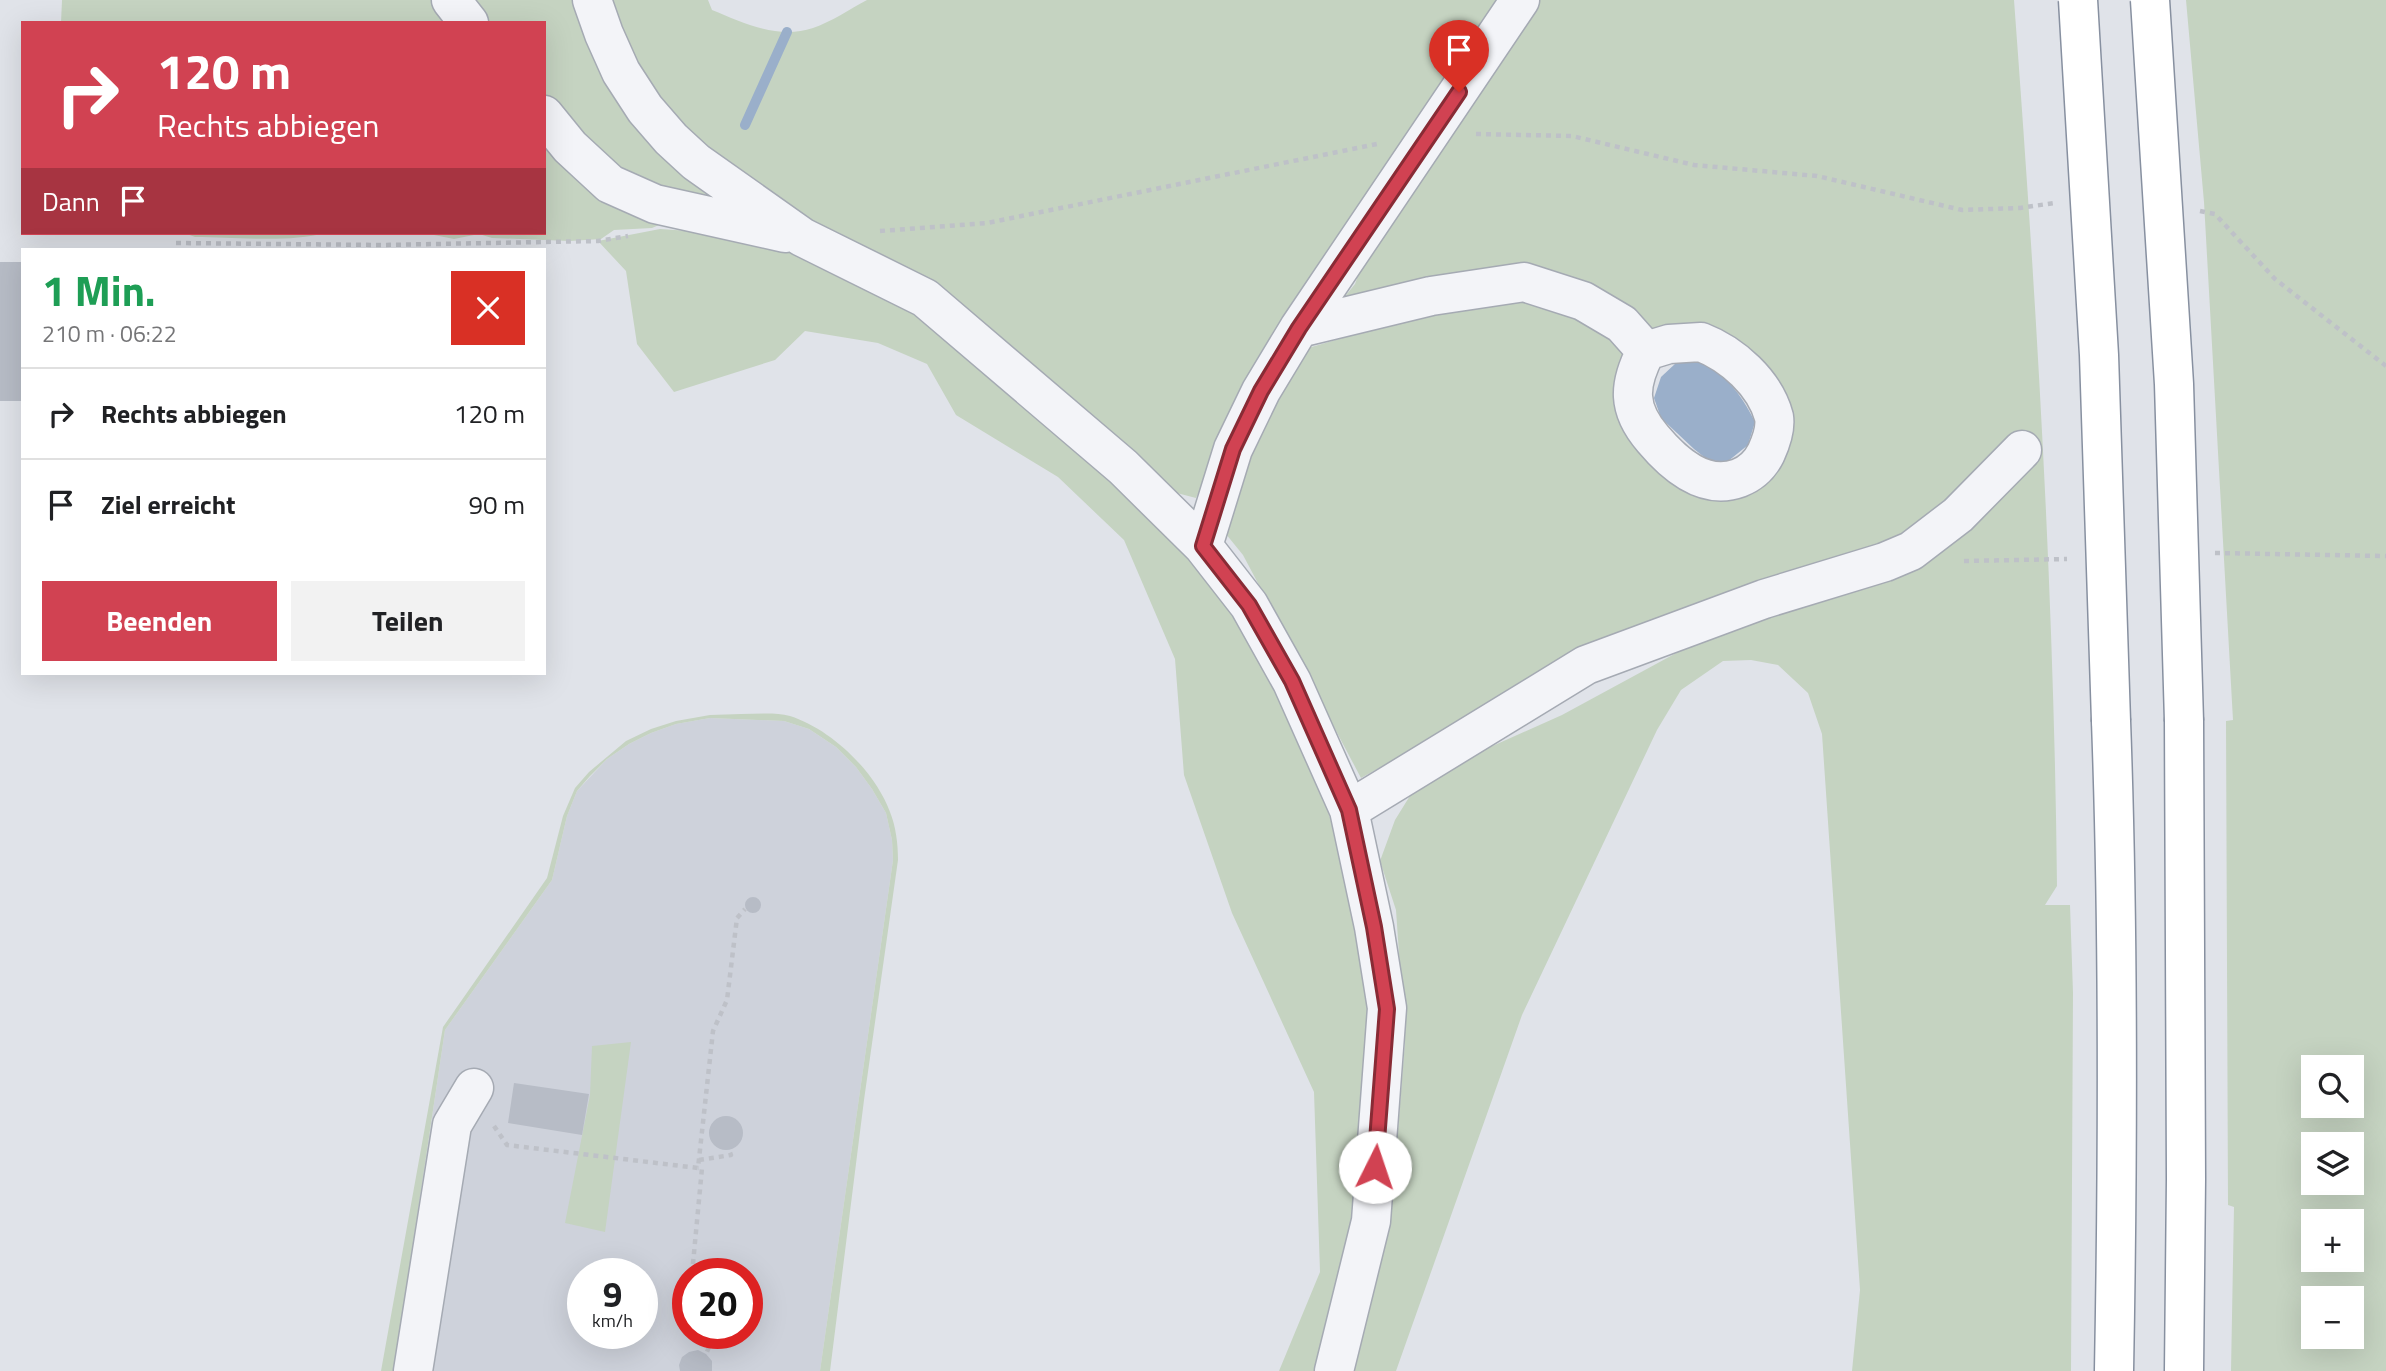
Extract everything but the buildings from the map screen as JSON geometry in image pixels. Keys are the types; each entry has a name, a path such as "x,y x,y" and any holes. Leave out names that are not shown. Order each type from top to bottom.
{"highway":[{"path":"2078,0 2099,355 2117,936 2118,1172 2114,1371"},
{"path":"2150,0 2174,384 2184,722 2184,1371"}],"lane":[{"path":"451,0 467,21"},
{"path":"592,0 621,72 645,109 671,139 696,162 802,237 925,298 1123,467 1203,546 1249,605 1292,681 1349,810 1374,927 1387,1009 1371,1220 1334,1371"},
{"path":"1203,546 1233,449 1261,391 1299,328 1520,0"},
{"path":"546,118 570,147 610,184 655,204 802,237"},
{"path":"1299,328 1431,296 1524,282 1583,301 1622,324 1646,351"},
{"path":"1349,810 1586,665 1764,599 1885,562 1911,551 1958,515 2022,450"},
{"path":"413,1371 452,1125 474,1088"}],"path":[{"path":"868,232 987,223 1431,133 1572,136 1694,165 1817,176 1962,209 2020,208 2060,203"},
{"path":"2190,209 2215,215 2275,279 2386,366"},
{"path":"176,243 381,245 598,241 638,234"},
{"path":"698,1168 713,1031 727,1000 737,918 745,909"},
{"path":"474,1088 492,1124 507,1145 702,1168 693,1258"},
{"path":"699,1160 731,1155 729,1150"},
{"path":"706,1354 708,1349"}],"shaded area":[{"path":"710,718 784,721 809,729 836,747 856,767 886,813 893,860 820,1371 394,1371 445,1030 552,880 567,816 577,791 607,759 651,733 676,724"}],"green space":[{"path":"62,0 443,0 459,21 61,21"},
{"path":"451,0 708,0 712,10 736,20 787,32 813,28 867,0 1501,0 1216,455 1196,498 1173,492 926,288 655,204 546,117 546,21 467,21"},
{"path":"1537,0 2014,0 2030,221 2052,665 2057,886 2045,905 2070,905 2073,993 2071,1371 1852,1371 1860,1290 1822,734 1808,693 1778,665 1751,660 1723,661 1681,690 1657,730 1522,1015 1396,1371 1345,1371 1391,1216 1405,1042 1396,910 1380,861 1395,820 1421,778 1562,715 1739,619 1702,607 1546,671 1361,778 1243,555 1217,523 1284,383 1308,348 1477,299 1517,292 1558,297 1583,307 1622,338 1629,351 1617,386 1623,416 1648,454 1678,481 1714,492 1751,486 1769,470 1782,441 1780,414 1775,398 1756,371 1731,349 1701,336 1646,330 1601,298 1568,281 1544,276 1484,280 1329,316 1355,284 1363,262 1424,177"},
{"path":"2186,0 2386,0 2386,1371 2231,1371 2234,1207 2228,1205 2226,721 2233,720 2204,202"},
{"path":"546,125 675,218 652,228 614,230 601,239 570,241 492,238 482,235 546,235"},
{"path":"660,229 704,232 789,246 910,306 1116,476 1217,589 1273,675 1325,801 1355,902 1370,1015 1362,1213 1321,1371 1279,1371 1320,1272 1314,1092 1232,913 1184,775 1175,659 1124,540 1058,477 956,415 927,364 878,343 805,331 775,360 674,392 637,344 626,271 598,241"},
{"path":"190,235 316,235 261,239"},
{"path":"434,235 474,235 454,239"},
{"path":"710,715 790,716 805,722 836,741 850,754 863,767 883,797 896,836 898,860 830,1371 820,1371 893,860 892,840 886,813 872,789 856,767 836,747 809,729 784,721 710,718 676,724 629,744 607,759 577,791 567,816 552,880 445,1030 394,1371 381,1371 443,1027 547,878 563,816 575,788 589,772 626,741 651,729"},
{"path":"631,1042 605,1232 565,1223 590,1095 592,1046"}],"water":[{"path":"1694,359 1705,364 1730,384 1744,401 1755,422 1748,445 1727,462 1708,460 1694,449 1661,418 1654,398 1661,377 1676,363"}],"waterway":[{"path":"745,125 787,32"}],"route":[{"path":"1375,1167 1387,1009 1374,927 1349,810 1292,681 1249,605 1203,546 1233,449 1261,391 1299,328 1459,92"}]}
